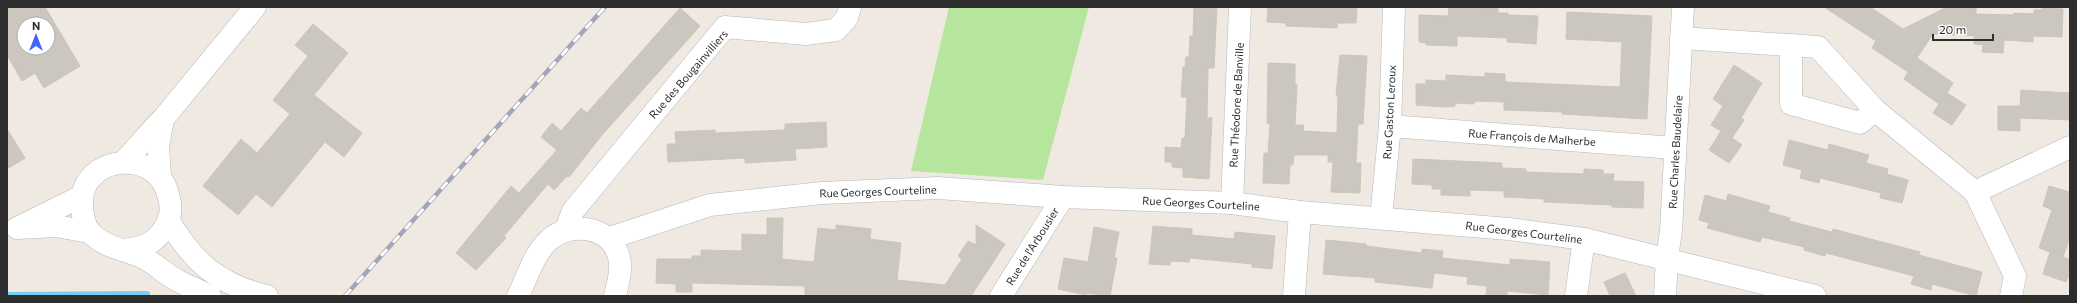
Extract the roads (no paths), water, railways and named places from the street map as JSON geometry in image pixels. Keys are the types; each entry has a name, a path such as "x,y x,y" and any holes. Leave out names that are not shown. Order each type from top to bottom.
{"street":[{"path":"123,162 136,150 148,133 163,119 255,7"},
{"name":"Rue des Bougainvilliers","path":"566,229 573,211 725,27 806,34 836,30 847,18 850,7"},
{"name":"Rue Théodore de Banville","path":"1232,203 1240,7"},
{"name":"Rue Gaston Leroux","path":"1381,218 1390,126 1394,7"},
{"name":"Rue Charles Baudelaire","path":"1665,296 1667,258 1671,231 1674,148 1683,7"},
{"path":"1681,38 1818,46 1875,110 1975,192 2014,276 2011,296"},
{"path":"1791,45 1791,104 1860,123 1875,110"},
{"path":"160,176 158,146 163,119"},
{"name":"Rue François de Malherbe","path":"1390,126 1674,148"},
{"path":"1975,192 2070,147"},
{"path":"122,250 142,248 158,237 168,220 171,205 168,190 160,176 143,164 123,162 105,167 90,179 82,196 82,215 90,232 104,245 143,258 175,279 210,296"},
{"name":"Rue Georges Courteline","path":"610,238 710,205 822,193 938,188 1062,197 1232,203 1300,212 1509,229 1584,239 1667,258 1815,296"},
{"path":"12,229 82,196"},
{"name":"Rue de l'Arbousier","path":"1001,296 1062,197"},
{"path":"1294,296 1300,212"},
{"path":"168,220 182,242 200,263 222,280 237,288 267,296"},
{"path":"12,229 56,226 90,232"},
{"path":"518,296 545,245 549,240 566,229 599,232 610,238 618,254 620,272 615,296"},
{"path":"1576,296 1584,239"}],"waterway":[{"path":"7,295 147,294"}],"railway":[{"path":"345,296 605,7"}]}
